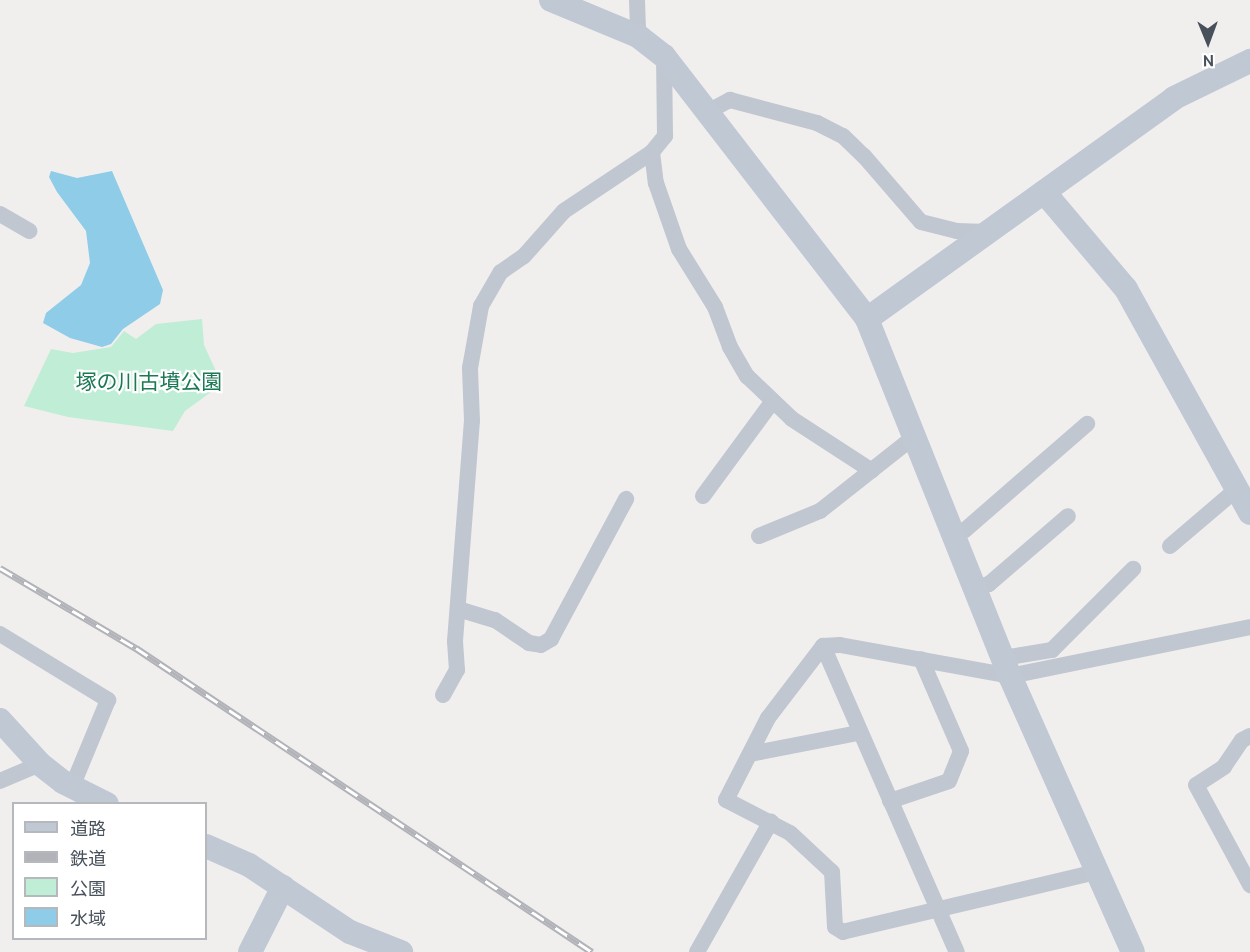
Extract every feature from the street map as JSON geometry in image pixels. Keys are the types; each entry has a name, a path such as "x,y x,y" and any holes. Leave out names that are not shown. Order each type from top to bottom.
{"street":[{"path":"551,0 638,36 664,56 709,111 867,319 1006,667 1132,952"},
{"path":"637,0 638,36"},
{"path":"443,695 457,670 458,609 472,422 470,368 481,306 501,273 524,256 564,211 652,152 665,136 664,56"},
{"path":"867,319 1174,98 1250,61"},
{"path":"709,111 730,100 817,123 843,136 857,149 921,222 957,231 988,232"},
{"path":"652,152 656,183 679,249 715,307 741,366 772,402 811,433 872,471"},
{"path":"1044,192 1126,289 1250,513"},
{"path":"0,214 29,231"},
{"path":"703,496 772,402"},
{"path":"953,533 965,530 1087,424"},
{"path":"759,536 820,511 915,436"},
{"path":"1170,546 1237,489"},
{"path":"458,609 495,620 529,643 541,645 551,639 626,499"},
{"path":"975,589 989,584 1068,516"},
{"path":"1006,667 1052,650 1133,569"},
{"path":"824,646 1006,667 1250,627"},
{"path":"0,634 108,700 72,787"},
{"path":"824,646 768,718 726,800 771,821 832,872 835,927 843,932 1096,872"},
{"path":"824,646 858,733 890,801 909,834 957,952"},
{"path":"890,801 949,781 961,751 921,659"},
{"path":"0,720 40,764 72,787 103,802"},
{"path":"750,754 858,733"},
{"path":"1246,738 1250,755"},
{"path":"1246,738 1224,767 1196,785 1250,885"},
{"path":"0,782 40,764"},
{"path":"697,952 771,821"},
{"path":"207,846 249,865 320,915 401,952"},
{"path":"250,952 283,887"}],"green space":[{"name":"塚の川古墳公園","path":"202,319 204,345 222,384 185,411 173,431 68,417 24,406 51,349 73,353 111,347 124,331 136,339 156,324"}],"water":[{"path":"51,171 77,178 112,171 163,290 160,304 123,329 111,344 102,347 70,338 43,323 46,313 81,285 90,263 86,231 57,192 49,177"}],"railway":[{"path":"0,568 136,648 592,952"}]}
